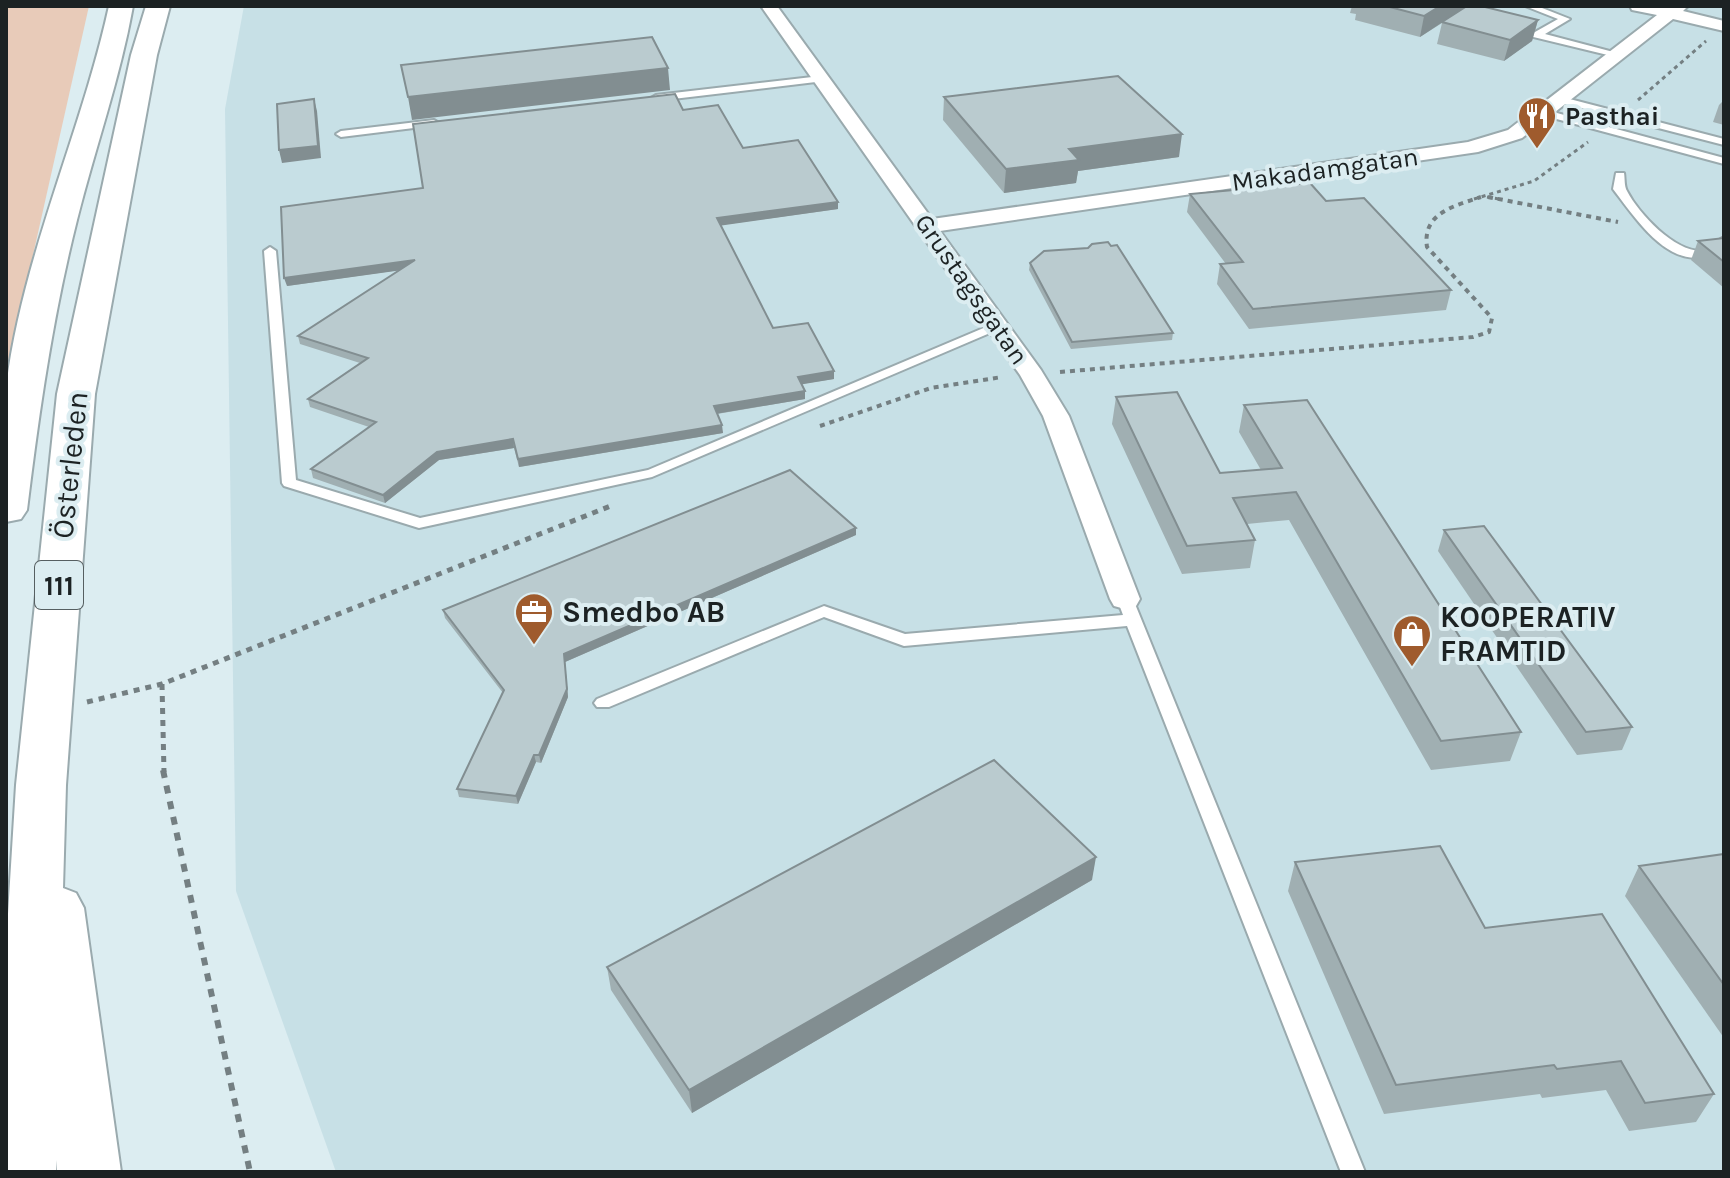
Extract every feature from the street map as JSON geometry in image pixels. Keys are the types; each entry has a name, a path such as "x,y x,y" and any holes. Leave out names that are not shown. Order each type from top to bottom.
{"main road":[{"name":"Österleden","path":"6,510 22,396 62,217 112,58 121,6"},
{"name":"Österleden","path":"24,1172 41,785 76,394 144,55 158,6"},
{"path":"41,785 89,1172"}],"street":[{"name":"Grustagsgatan","path":"769,6 1032,375 1056,416 1129,609"},
{"path":"1638,6 1675,10 1724,26"},
{"name":"Makadamgatan","path":"928,226 1471,148 1515,134 1675,10"}],"lane":[{"path":"1529,6 1565,19 1536,35"},
{"path":"1499,26 1616,54"},
{"path":"651,98 821,79"},
{"path":"1550,105 1620,115 1724,142"},
{"path":"1550,105 1605,128 1724,161"},
{"path":"341,134 450,121"},
{"path":"1620,175 1619,189 1651,229 1682,252 1702,255 1724,241"},
{"path":"270,251 289,483 419,523 652,473 998,327"},
{"path":"603,703 824,611 904,640 1129,609 1353,1172"}],"path":[{"path":"1620,115 1724,26"},
{"path":"817,427 925,387 953,381 1473,337 1489,332 1492,318 1427,247 1422,237 1438,215 1527,184 1554,170 1605,128"},
{"path":"1486,196 1651,229"},
{"path":"86,702 162,684 627,499"},
{"path":"162,684 163,768 250,1172"}],"shaded area":[{"path":"6,6 89,6 6,375"},
{"path":"244,6 1724,6 1724,1172 336,1172 236,891 225,109"}],"building":[{"path":"1386,6 1440,6 1424,16"},
{"path":"1467,6 1481,6 1538,20 1510,40 1442,22"},
{"path":"652,37 668,68 408,97 401,65"},
{"path":"1118,76 1182,134 1069,149 1079,160 1006,169 944,97"},
{"path":"675,94 683,110 718,105 743,148 798,140 838,202 717,218 773,328 808,323 834,371 798,377 805,391 714,406 722,425 518,459 513,439 437,452 383,495 311,469 376,422 308,399 368,358 298,336 415,260 284,278 281,207 423,188 413,124"},
{"path":"314,99 318,146 279,150 277,104"},
{"path":"1310,183 1326,201 1364,198 1451,290 1253,309 1220,264 1243,262 1190,194"},
{"path":"1724,238 1724,262 1698,241"},
{"path":"1108,242 1111,246 1117,245 1173,333 1072,342 1030,263 1044,251 1088,248 1092,244"},
{"name":"KOOPERATIV FRAMTID","path":"1177,392 1220,473 1282,468 1244,405 1307,400 1521,732 1441,741 1296,492 1233,498 1255,540 1187,546 1116,397"},
{"name":"Smedbo AB","path":"790,470 856,528 564,654 567,689 539,755 534,755 516,796 457,789 504,690 443,610"},
{"path":"1484,526 1632,727 1586,732 1444,530"},
{"path":"994,760 1096,857 689,1090 607,967"},
{"path":"1440,846 1485,928 1602,914 1714,1094 1645,1103 1621,1061 1557,1069 1554,1065 1396,1085 1295,862"},
{"path":"1724,854 1724,985 1639,866"}],"place":[{"name":"Pasthai","path":"1537,150"},
{"name":"Smedbo AB","path":"534,646"},
{"name":"KOOPERATIV FRAMTID","path":"1412,668"}]}
